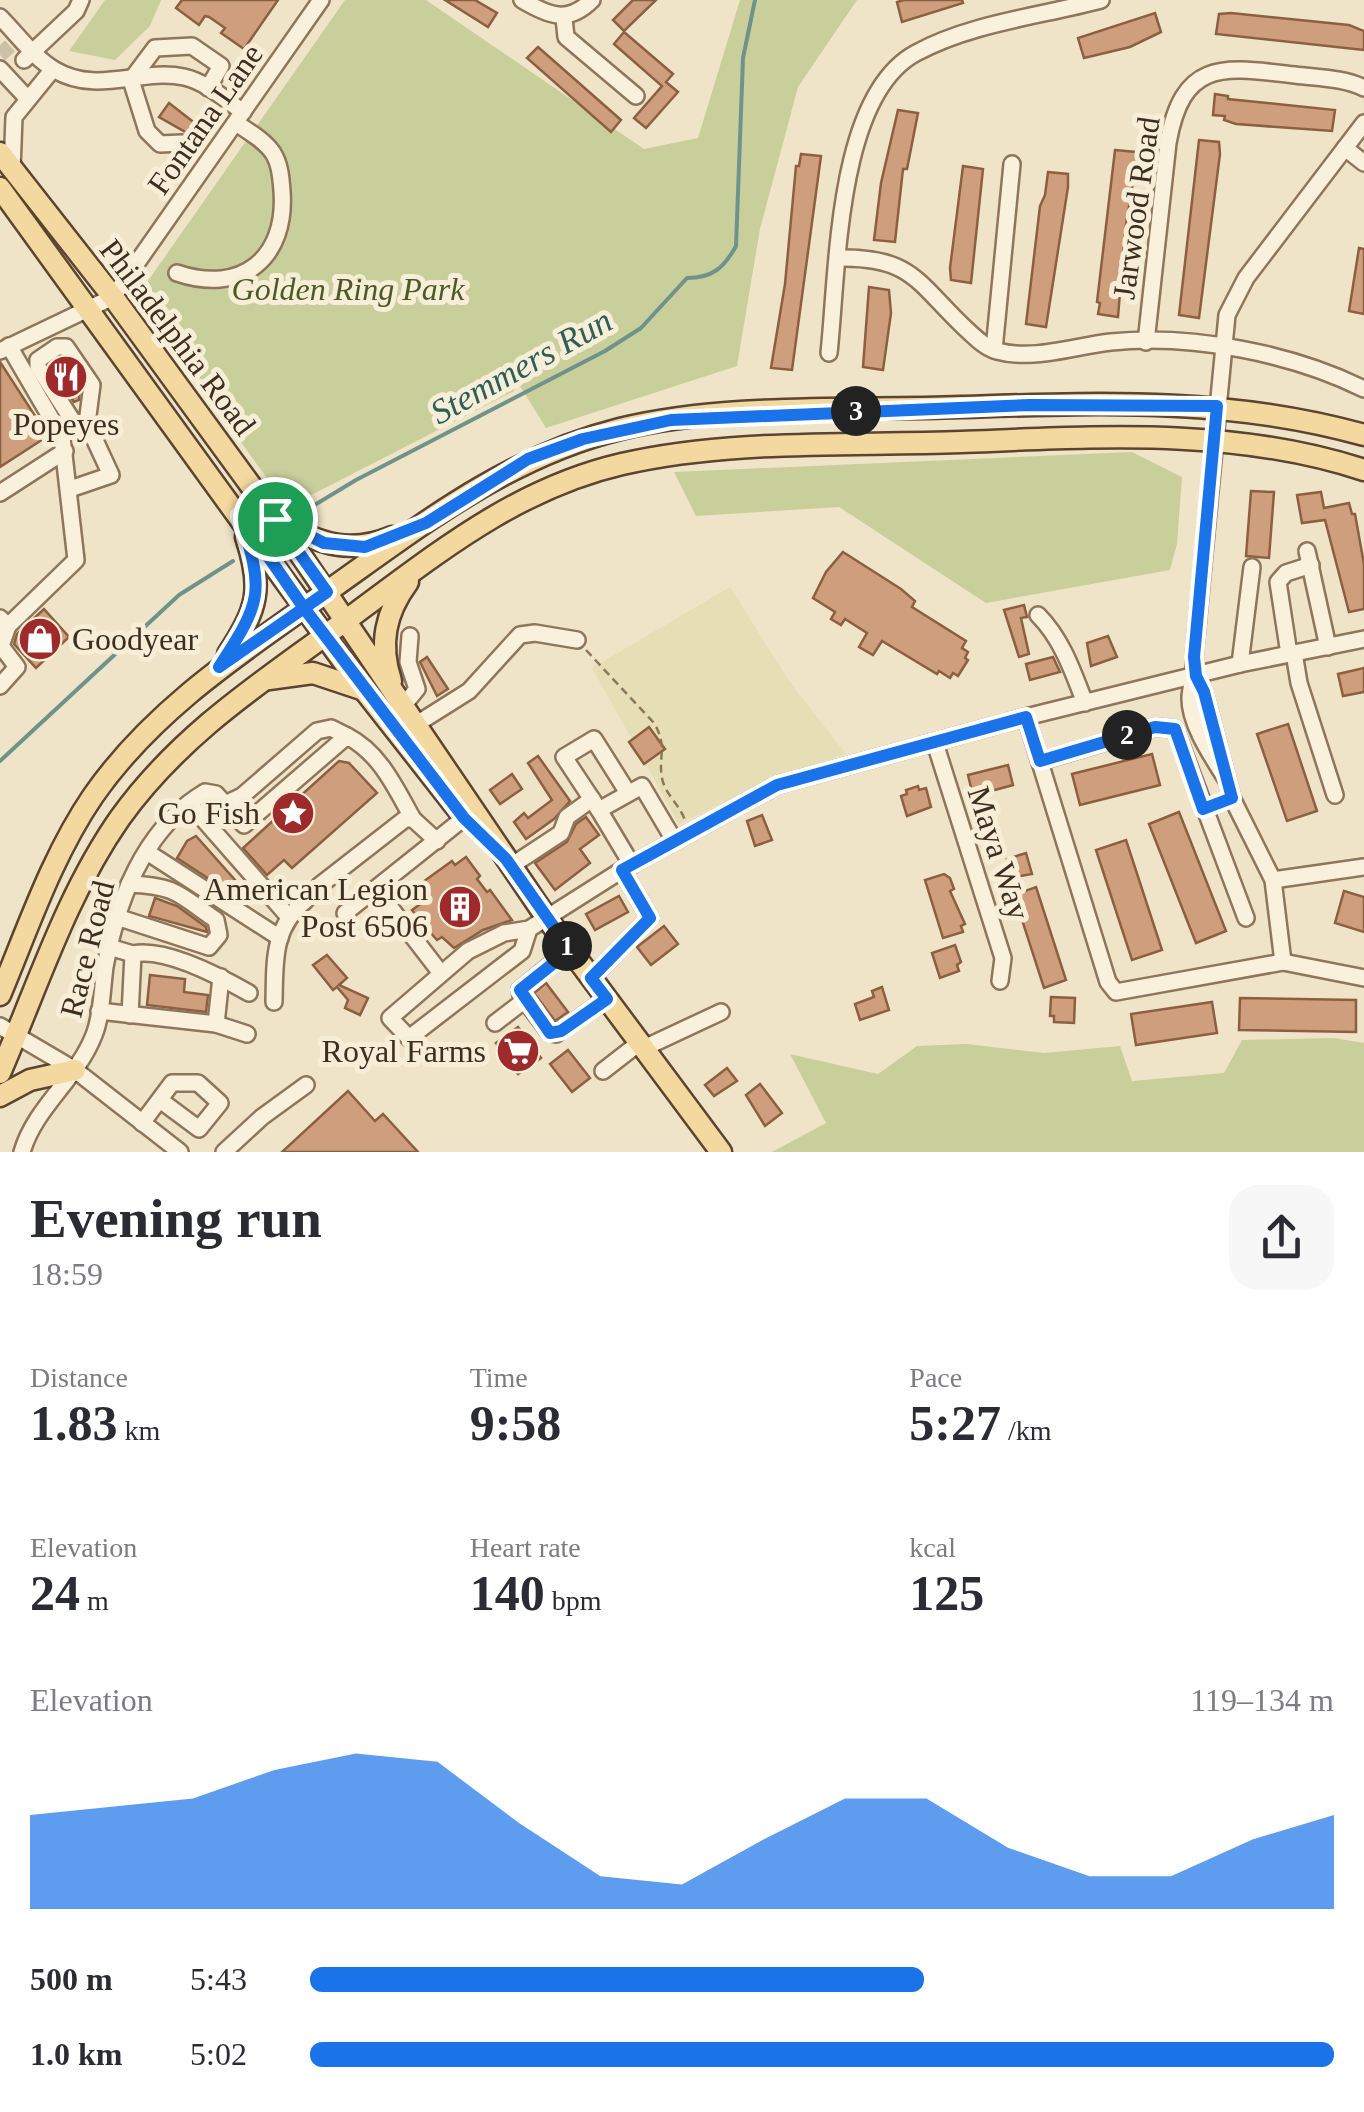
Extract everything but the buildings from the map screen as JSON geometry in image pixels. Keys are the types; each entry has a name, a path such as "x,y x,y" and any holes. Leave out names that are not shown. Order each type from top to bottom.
{"main road":[{"name":"Philadelphia Road","path":"6,161 113,297 327,592 509,862 537,923 570,950 721,1152"},
{"name":"Philadelphia Road","path":"0,188 364,690 464,818 509,862"},
{"path":"0,994 7,969 58,860 94,794 136,744 219,667 426,523 528,459 583,439 671,420 1046,405 1217,406 1295,417 1364,435"},
{"path":"0,1073 9,1030 72,901 121,816 200,728 425,560 502,510 540,491 617,466 666,456 726,450 1016,439 1153,436 1214,440 1286,451 1364,470"},
{"path":"219,667 243,632 255,605 257,573 240,516"},
{"path":"275,519 311,539 352,548 372,545 426,523"},
{"path":"400,702 385,660 385,630 394,601 425,560"},
{"path":"262,681 313,673 364,690"},
{"path":"0,1096 30,1080 76,1070"}],"street":[{"path":"15,66 76,10 81,0"},
{"name":"Fontana Lane","path":"5,349 113,297 322,0"},
{"path":"522,0 564,18 575,15 592,0"},
{"path":"828,353 856,140 876,93 912,55 958,35 1101,0"},
{"path":"564,18 566,36 636,96"},
{"path":"7,31 26,98"},
{"path":"131,80 156,48 192,46 221,66 208,88"},
{"path":"15,66 53,69 92,81 180,76 208,88 268,147 279,167 284,213 276,241 260,262 238,276 212,281 177,273"},
{"path":"6,161 7,117 53,69"},
{"name":"Jarwood Road","path":"1146,342 1168,143 1174,111 1186,90 1206,74 1228,69 1334,80 1364,88"},
{"path":"131,80 147,131 160,144 182,143"},
{"path":"1283,962 1273,880 1232,798 1209,708 1196,676 1194,657 1222,347 1228,315 1246,278 1364,123"},
{"path":"1345,148 1364,163"},
{"path":"994,350 1012,164"},
{"path":"840,258 886,261 905,269 965,328 994,350 1022,354 1116,341 1222,347 1292,359 1364,388"},
{"path":"70,489 111,475 81,424 38,367 38,360 58,347 66,348 92,385 81,424"},
{"path":"0,686 17,667 0,646 4,622 76,560 66,451 59,430 5,349"},
{"path":"59,430 81,424"},
{"path":"0,493 66,451"},
{"path":"1328,647 1309,558 1278,582 1291,653 1334,796"},
{"path":"1240,664 1252,567"},
{"path":"1038,616 1066,655 1085,703"},
{"path":"415,726 469,691 520,635 536,633 577,640"},
{"path":"400,702 418,689 408,662 410,636"},
{"path":"537,923 522,950 408,1038 390,1018 468,951 504,933 537,923 681,836 777,785 1026,717 1240,664 1364,639"},
{"path":"1026,717 1108,982 1116,992 1283,962 1364,978"},
{"path":"1040,761 1155,727 1175,729 1246,918"},
{"path":"225,804 242,796 317,731 332,728 366,746 390,777 413,819 437,841"},
{"path":"288,916 192,801 205,792 216,794 244,825 347,736"},
{"path":"591,978 650,918 595,804 564,757 594,739 628,793"},
{"name":"Maya Way","path":"935,743 1003,958 1000,981"},
{"path":"509,862 561,834 568,817 642,786 681,836"},
{"path":"1203,809 1232,798"},
{"name":"Race Road","path":"22,1152 28,1129 76,1070 94,1034 109,947 129,884 147,852 192,801"},
{"path":"345,914 464,818"},
{"path":"319,886 396,822 413,819"},
{"path":"147,852 280,938"},
{"path":"1273,880 1364,866"},
{"path":"117,917 209,946 220,934 216,920 178,892 162,885 129,884"},
{"path":"376,889 440,972"},
{"path":"274,1002 275,954 280,938 288,916 306,900"},
{"path":"109,947 134,954 150,952 221,977 249,993"},
{"path":"570,950 520,990 525,1000 550,1033 556,1034 607,999"},
{"path":"130,1015 134,954"},
{"path":"216,1024 221,977"},
{"path":"495,1023 525,1000"},
{"path":"98,1012 216,1024 247,1034"},
{"path":"603,1071 642,1045 721,1012"},
{"path":"9,1030 76,1070 170,1149"},
{"path":"224,1152 306,1084"},
{"path":"142,1123 160,1100"}],"path":[{"path":"577,640 654,723 664,755 662,779 683,812 681,836"}],"shaded area":[{"path":"730,587 789,681 846,754 776,777 679,824 592,668"}],"green space":[{"path":"105,0 161,0 150,26 115,60 69,51"},
{"name":"Golden Ring Park","path":"345,0 426,0 644,149 698,138 740,0 857,0 798,87 760,229 737,366 546,428 515,378 514,391 288,507 138,295"},
{"path":"1132,452 1182,477 1177,544 1170,570 986,603 839,507 696,516 674,472"},
{"path":"1334,1038 1364,1043 1364,1152 772,1152 826,1123 790,1054 878,1074 917,1046 966,1044 1044,1053 1120,1046 1132,1081 1224,1073 1242,1040"}],"waterway":[{"name":"Stemmers Run","path":"303,512 356,480 605,351 641,328 687,278 710,274 727,260 736,246 743,58 755,0"},
{"name":"Stemmers Run","path":"0,761 179,595 233,561"}],"tunnel":[{"path":"0,55 10,46"}],"place":[{"name":"Popeyes","path":"66,377"},
{"name":"Goodyear","path":"40,639"},
{"name":"Go Fish","path":"293,813"},
{"name":"American Legion Post 6506","path":"460,907"},
{"name":"Royal Farms","path":"518,1051"}],"route":[{"path":"275,519 311,539 365,547 426,523 507,470 549,450 624,428 671,420 735,414 1030,405 1217,406 1194,657 1196,676 1204,692 1232,798 1203,809 1175,729 1155,727 1040,761 1026,717 777,785 622,870 650,918 591,978 607,999 556,1034 550,1033 520,990 570,950 506,859 472,828 304,608 219,667 250,621 255,605 257,573 240,516 304,608 327,592 275,519"}]}
